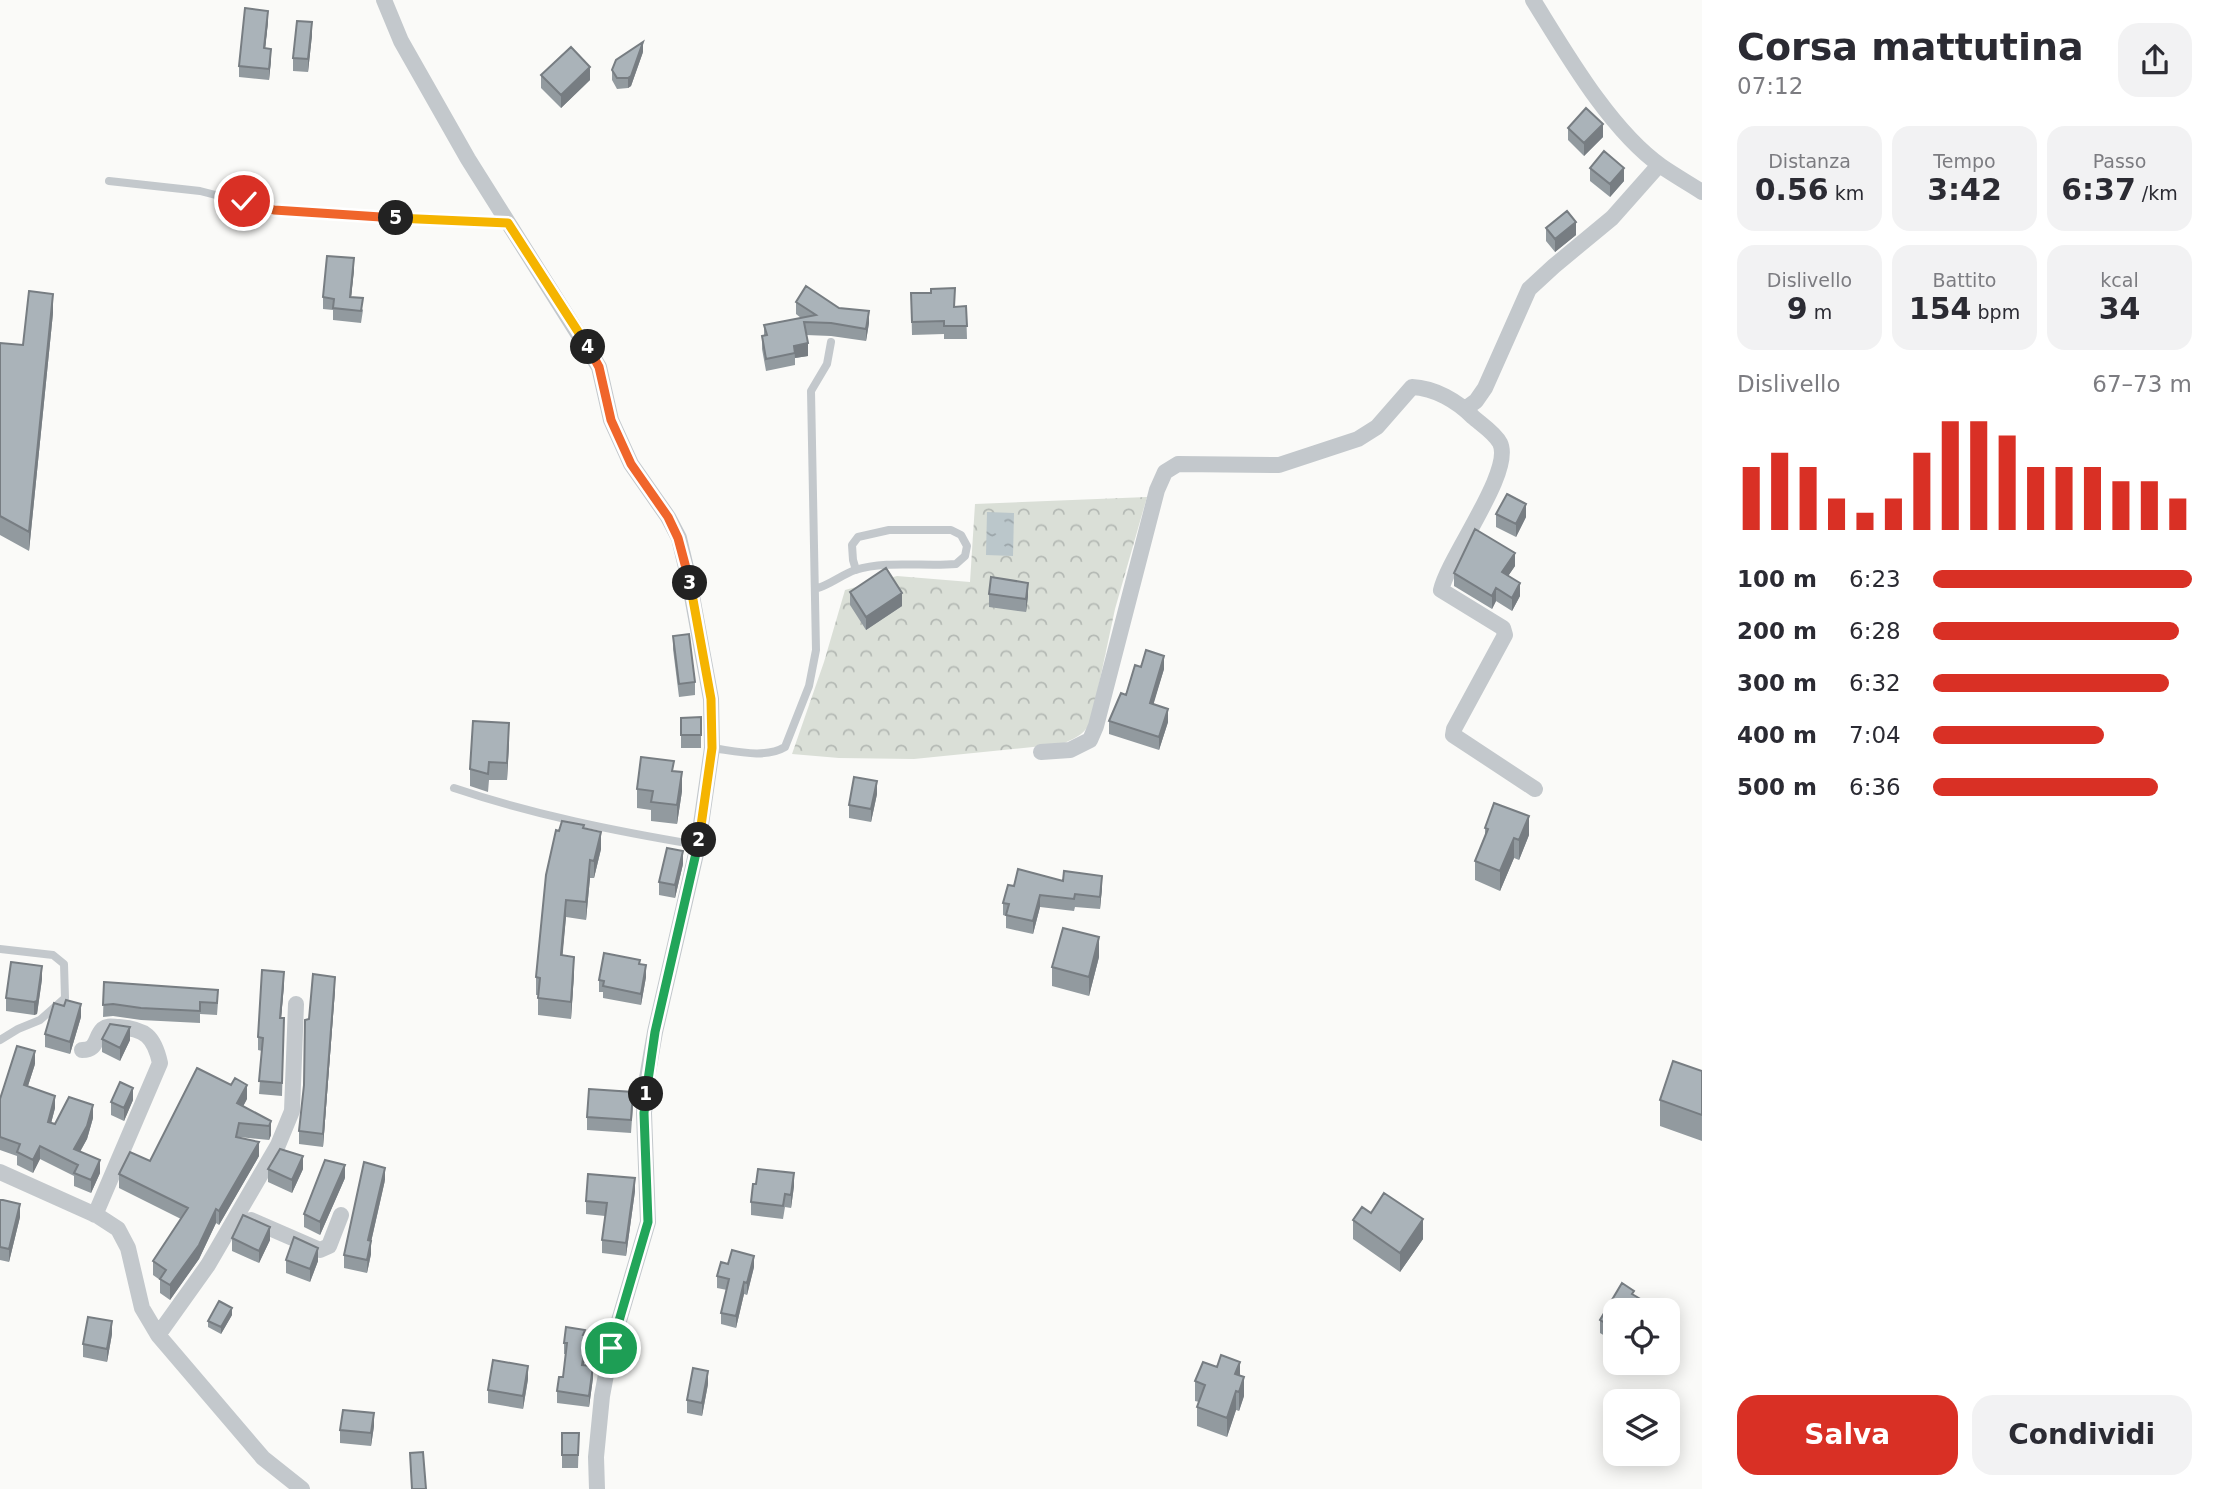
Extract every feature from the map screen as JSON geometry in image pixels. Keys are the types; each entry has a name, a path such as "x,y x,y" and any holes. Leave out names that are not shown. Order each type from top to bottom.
{"street":[{"path":"384,0 401,41 468,159 599,367 611,420 631,464 668,517 678,538 689,580 711,699 712,748 698,845 647,1078 644,1113 648,1222 611,1348 602,1396 597,1489"},
{"path":"1533,0 1580,75 1608,112 1639,147 1660,165 1702,192"},
{"path":"1465,409 1476,401 1485,388 1529,289 1612,218 1660,165"},
{"path":"1041,752 1070,750 1090,740 1157,490 1165,472 1178,464 1279,465 1357,439 1377,427 1412,387 1427,388 1465,409 1500,443 1502,460 1497,477 1449,566 1441,590 1503,628 1505,635 1453,735 1535,789"},
{"path":"158,1335 208,1265 278,1145 292,1111 296,1004"},
{"path":"82,1050 89,1050 94,1046 103,1029 108,1026 138,1029 148,1035 157,1049 160,1063 95,1215"},
{"path":"0,1172 95,1215 118,1230 128,1248 142,1308 158,1335 263,1458 302,1489"},
{"path":"239,1215 320,1250 330,1246 341,1215"}],"lane":[{"path":"109,181 200,191 274,210 508,223"},
{"path":"712,748 776,752 785,747 809,686 817,650 811,391 827,363 831,342"},
{"path":"815,589 830,585 856,570 876,566 956,564 965,556 967,546 961,535 951,530 889,530 858,537 852,545 856,570"},
{"path":"454,788 505,806 548,817 698,845"},
{"path":"0,949 53,955 64,964 65,998 40,1020 18,1028 0,1040"}],"green space":[{"path":"1147,497 1115,609 1092,717 1081,734 1062,744 914,759 792,754 824,662 845,590 897,576 970,582 975,504"}],"water":[{"path":"987,512 1014,513 1013,556 986,555"}],"building":[{"path":"245,8 268,11 264,48 271,49 269,69 239,66"},
{"path":"297,21 312,22 308,59 293,58"},
{"path":"643,42 631,76 617,78 612,70 616,60"},
{"path":"571,47 590,67 561,95 541,75"},
{"path":"1586,108 1603,124 1584,143 1568,128"},
{"path":"1604,151 1624,168 1610,184 1590,168"},
{"path":"1567,211 1576,222 1555,239 1546,228"},
{"path":"327,256 354,258 350,297 363,298 361,311 333,308 334,299 323,297"},
{"path":"806,286 839,308 869,311 866,329 804,322 808,343 794,346 795,353 766,359 762,336 767,335 764,325 816,315 796,302"},
{"path":"955,288 954,307 966,306 967,326 944,326 944,321 912,322 911,293 931,293 931,289"},
{"path":"29,291 53,294 29,532 0,516 0,343 23,345"},
{"path":"1507,494 1526,504 1516,524 1496,514"},
{"path":"1475,529 1515,553 1502,572 1520,583 1512,598 1496,588 1492,596 1454,573"},
{"path":"886,568 902,593 866,617 850,592"},
{"path":"991,577 1028,583 1026,599 989,594"},
{"path":"689,634 695,682 679,684 673,636"},
{"path":"1146,650 1164,656 1150,703 1168,709 1159,737 1109,721 1121,693 1126,695 1135,665 1141,667"},
{"path":"701,717 701,735 681,735 681,718"},
{"path":"473,721 509,723 507,763 489,762 488,774 470,769"},
{"path":"641,757 674,761 672,771 682,772 677,805 651,802 653,791 637,789"},
{"path":"854,777 877,781 871,809 849,805"},
{"path":"1494,803 1529,816 1519,840 1514,838 1500,871 1475,861 1488,829 1485,828"},
{"path":"562,821 584,825 583,828 601,832 594,861 590,860 586,902 566,900 561,955 574,957 571,1002 538,998 540,978 536,977 546,875 556,830 559,831"},
{"path":"667,848 683,851 675,885 659,882"},
{"path":"1018,869 1063,881 1064,871 1102,876 1100,897 1075,894 1074,899 1040,895 1033,921 1006,915 1009,904 1003,903 1008,885 1014,886"},
{"path":"1063,928 1099,937 1089,977 1052,967"},
{"path":"604,953 640,960 639,964 646,965 641,994 603,986 604,981 599,980"},
{"path":"11,962 42,966 37,1001 6,998"},
{"path":"262,970 284,972 280,1018 284,1018 282,1083 259,1081 263,1038 258,1037"},
{"path":"313,974 335,977 323,1134 299,1131 304,1085 305,1020 309,1019"},
{"path":"104,982 218,990 217,1003 200,1002 200,1011 103,1005"},
{"path":"66,1000 81,1004 70,1042 45,1034 54,1003 64,1006"},
{"path":"110,1024 130,1027 120,1048 102,1039"},
{"path":"17,1046 35,1051 24,1085 55,1096 48,1122 55,1124 69,1097 93,1105 87,1126 74,1149 100,1160 91,1180 74,1173 78,1165 40,1146 33,1160 17,1152 20,1144 0,1137 0,1099"},
{"path":"1673,1061 1702,1071 1702,1115 1660,1100"},
{"path":"197,1068 231,1085 235,1078 247,1085 237,1103 271,1121 269,1126 239,1123 236,1137 259,1142 219,1211 216,1209 199,1245 170,1285 160,1279 166,1270 153,1261 188,1208 119,1174 130,1152 150,1161"},
{"path":"120,1082 133,1088 124,1108 111,1102"},
{"path":"589,1089 633,1092 631,1120 587,1117"},
{"path":"280,1149 303,1156 292,1180 268,1169"},
{"path":"325,1160 345,1165 320,1222 304,1214"},
{"path":"364,1162 385,1168 368,1240 371,1241 367,1260 344,1255"},
{"path":"758,1169 794,1173 791,1195 785,1194 783,1206 751,1202"},
{"path":"588,1174 635,1178 626,1243 602,1240 607,1203 586,1201"},
{"path":"1384,1193 1423,1219 1400,1253 1353,1220 1362,1207 1371,1213"},
{"path":"0,1200 20,1204 9,1249 0,1247"},
{"path":"243,1215 270,1227 259,1251 232,1238"},
{"path":"294,1237 318,1248 310,1269 286,1260"},
{"path":"732,1250 754,1256 747,1283 744,1282 736,1316 721,1313 729,1279 717,1276 721,1262 728,1264"},
{"path":"1622,1283 1639,1298 1613,1298"},
{"path":"219,1301 232,1308 221,1327 208,1321"},
{"path":"88,1317 112,1321 107,1349 83,1344"},
{"path":"566,1327 585,1330 583,1335 587,1336 582,1365 593,1366 589,1396 557,1391 559,1377 563,1377"},
{"path":"1221,1355 1240,1362 1235,1374 1244,1377 1227,1418 1197,1407 1205,1385 1195,1381 1203,1362 1217,1367"},
{"path":"493,1360 528,1366 523,1396 488,1390"},
{"path":"693,1368 708,1371 702,1403 687,1400"},
{"path":"343,1410 374,1413 371,1433 340,1430"},
{"path":"562,1433 579,1433 578,1455 562,1455"},
{"path":"423,1452 426,1489 412,1489 410,1453"}],"route":[{"path":"244,201 274,210 508,223 591,351 599,367 611,420 631,464 668,517 678,538 689,580 711,699 712,748 698,845 647,1078 644,1113 648,1222 611,1348"}]}
